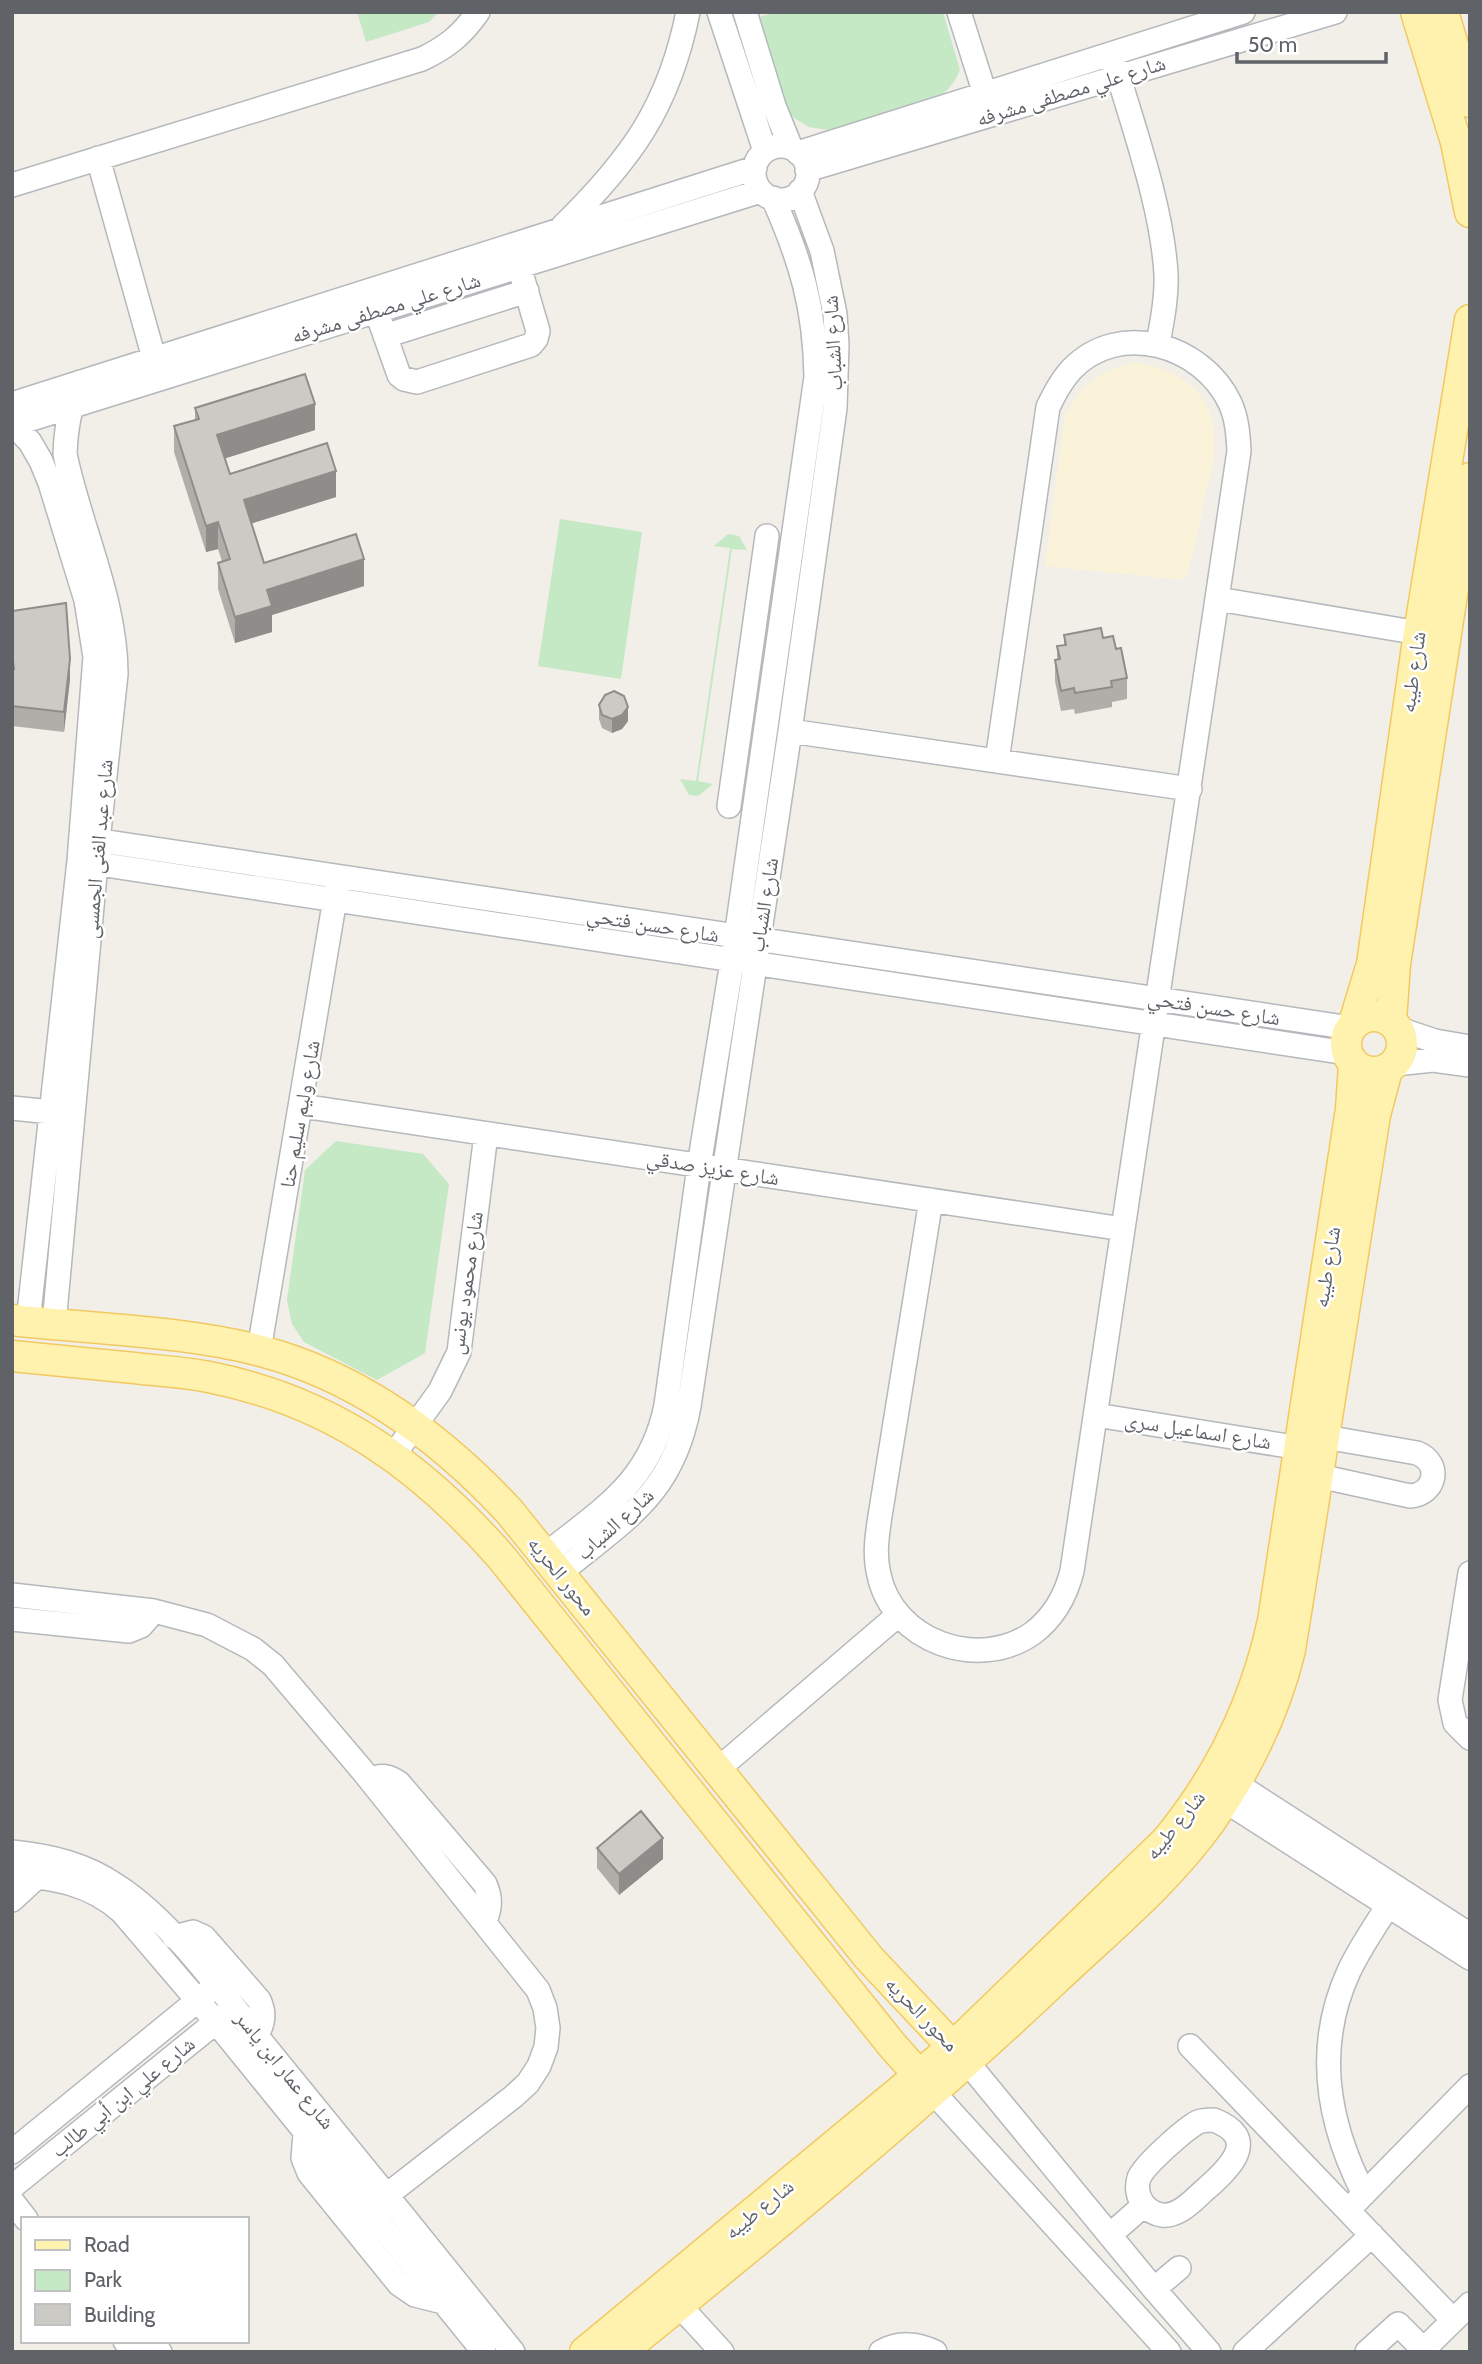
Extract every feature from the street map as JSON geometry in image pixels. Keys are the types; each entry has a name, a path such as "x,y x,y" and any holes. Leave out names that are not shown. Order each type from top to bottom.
{"main road":[{"path":"1416,12 1456,142 1470,212"},
{"path":"1443,12 1470,102"},
{"name":"شارع طيبه","path":"621,2352 679,2305 1166,1875 1197,1839 1229,1792 1264,1730 1284,1674 1295,1626 1319,1476 1312,1442 1351,1109 1351,1042 1372,964 1419,633 1470,320"},
{"name":"شارع طيبه","path":"1395,1025 1395,964 1470,478"},
{"path":"1375,1016 1395,1025 1403,1047 1391,1067 1370,1073 1351,1042 1367,1017 1375,1016"},
{"name":"شارع طيبه","path":"961,2055 1166,1841 1194,1806 1218,1768 1248,1707 1268,1643 1312,1442 1376,1115 1391,1067"},
{"name":"محور الحريه","path":"32,1322 186,1338 259,1350 303,1364 345,1382 416,1426 489,1489 553,1564 874,1964 961,2055"},
{"name":"محور الحريه","path":"12,1356 180,1372 258,1388 332,1418 393,1456 449,1502 502,1558 927,2085"},
{"name":"شارع طيبه","path":"585,2352 927,2085"}],"street":[{"path":"12,185 422,58 445,48 464,32 478,12"},
{"path":"561,228 607,180 647,127 676,66 688,12"},
{"path":"719,12 760,160 755,180 767,195 788,199 799,166 777,146 760,160"},
{"name":"شارع الشباب","path":"553,1564 629,1486 650,1456 666,1405 699,1166 742,946 790,731 833,422 837,335 830,282 799,166 774,106 745,12"},
{"path":"959,12 985,94"},
{"name":"شارع علي مصطفى مشرفه","path":"799,166 985,94 1243,12"},
{"name":"شارع علي مصطفى مشرفه","path":"799,166 1119,77 1304,17 1335,12"},
{"path":"1112,53 1163,243 1166,277 1158,344"},
{"path":"98,158 154,358"},
{"name":"شارع علي مصطفى مشرفه","path":"13,419 80,382 561,228 760,160"},
{"name":"شارع علي مصطفى مشرفه","path":"13,419 70,408 519,266 767,195"},
{"name":"شارع الشباب","path":"742,946 816,377 813,316 806,286 797,256 767,195"},
{"path":"376,310 399,375 410,382 417,382 531,345 538,331 519,266"},
{"path":"385,336 527,291"},
{"path":"931,1200 877,1535 876,1556 879,1577 898,1615 926,1637 942,1645 979,1651 1016,1642 1032,1633 1047,1620 1067,1589 1072,1571 1237,475 1238,427 1230,404 1218,383 1201,366 1181,352 1158,344 1135,342 1113,346 1091,355 1065,377 1048,407 997,761"},
{"name":"شارع عبد الغنى الجمسى","path":"32,1322 51,1112 116,655 110,616 65,454 70,408 80,382"},
{"name":"شارع عبد الغنى الجمسى","path":"13,419 41,461 50,484 90,620 95,675 89,851 32,1322"},
{"path":"729,806 767,536"},
{"path":"1218,599 1419,633"},
{"path":"790,731 1190,789"},
{"name":"شارع حسن فتحي","path":"89,851 742,946 1158,999 1351,1042"},
{"name":"شارع وليم سليم حنا","path":"259,1350 337,888"},
{"name":"شارع حسن فتحي","path":"742,946 755,964 1154,1024 1351,1042"},
{"name":"شارع الشباب","path":"553,1564 646,1501 665,1476 679,1448 689,1406 755,964"},
{"path":"1395,1025 1435,1041 1470,1047"},
{"path":"1391,1067 1433,1060 1470,1065"},
{"name":"شارع عزيز صدقي","path":"302,1106 1123,1229"},
{"path":"12,1108 51,1112"},
{"name":"شارع محمود يونس","path":"393,1456 440,1391 459,1352 486,1134"},
{"name":"شارع اسماعيل سرى","path":"1096,1415 1417,1453 1423,1455 1432,1465 1433,1478 1423,1493 1410,1496 1319,1476"},
{"path":"1470,1573 1450,1700 1455,1723 1470,1738"},
{"path":"12,1595 154,1611 207,1625 253,1649 291,1684 485,1920 538,1990 545,2008 548,2028 546,2048 539,2066 521,2090 387,2195"},
{"path":"12,1619 129,1630 147,1622 154,1611"},
{"path":"717,1770 898,1615"},
{"path":"1229,1792 1388,1906 1470,1958"},
{"path":"1229,1792 1470,1935"},
{"name":"شارع عمار ابن ياسر","path":"12,1852 57,1858 103,1877 120,1887 174,1937 234,2007 513,2352"},
{"name":"شارع عمار ابن ياسر","path":"12,1874 75,1883 109,1900 137,1927 484,2352"},
{"path":"12,1900 38,1876"},
{"path":"1364,2194 1347,2160 1335,2123 1329,2085 1329,2046 1336,2008 1349,1972 1388,1906"},
{"path":"174,1937 193,1932 204,1937 259,2000 264,2014 261,2029 256,2035"},
{"name":"شارع علي ابن أبي طالب","path":"12,2152 216,1986"},
{"name":"شارع علي ابن أبي طالب","path":"12,2187 234,2007"},
{"path":"1190,2046 1372,2235 1461,2312 1422,2350 1398,2324 1367,2352"},
{"path":"961,2055 1209,2352"},
{"path":"927,2085 1169,2352"},
{"path":"1348,2210 1470,2086"},
{"path":"1214,2120 1226,2124 1234,2134 1238,2146 1236,2159 1228,2169 1181,2210 1172,2214 1161,2215 1144,2204 1138,2187 1144,2170 1190,2127 1201,2121 1214,2120"},
{"path":"12,2201 24,2217"},
{"path":"1110,2235 1144,2204"},
{"path":"1245,2352 1372,2235"},
{"path":"1154,2289 1178,2268"},
{"path":"679,2305 722,2352"},
{"path":"881,2352 903,2344 924,2346 935,2352"}],"green space":[{"path":"357,12 439,12 429,22 366,42"},
{"path":"777,12 943,12 960,70 948,89 930,103 827,130 809,127 794,118 783,105 755,18"},
{"path":"560,519 642,532 621,679 538,666"},
{"path":"728,534 739,536 747,550 732,549 698,781 713,784 698,796 689,795 680,779 696,781 730,548 714,546"},
{"path":"336,1141 423,1154 449,1184 425,1353 377,1380 304,1342 292,1324 287,1300 305,1170"}],"sand":[{"path":"1134,363 1152,366 1183,379 1195,389 1211,416 1214,433 1213,464 1185,580 1045,566 1065,415 1078,394 1093,380 1111,370"}],"building":[{"path":"305,374 315,404 217,435 230,474 327,443 336,471 244,500 264,563 356,534 364,559 267,590 272,606 235,617 218,563 230,559 218,522 206,526 174,426 199,419 195,408"},
{"path":"66,603 70,659 64,712 12,706 12,611"},
{"path":"1101,628 1103,638 1113,636 1116,649 1121,648 1127,678 1111,681 1112,687 1075,693 1074,688 1061,691 1055,660 1060,659 1057,646 1066,645 1064,635"},
{"path":"614,691 624,696 628,707 622,715 612,719 602,715 599,705 605,695"},
{"path":"641,1811 663,1838 619,1874 597,1848"}]}
